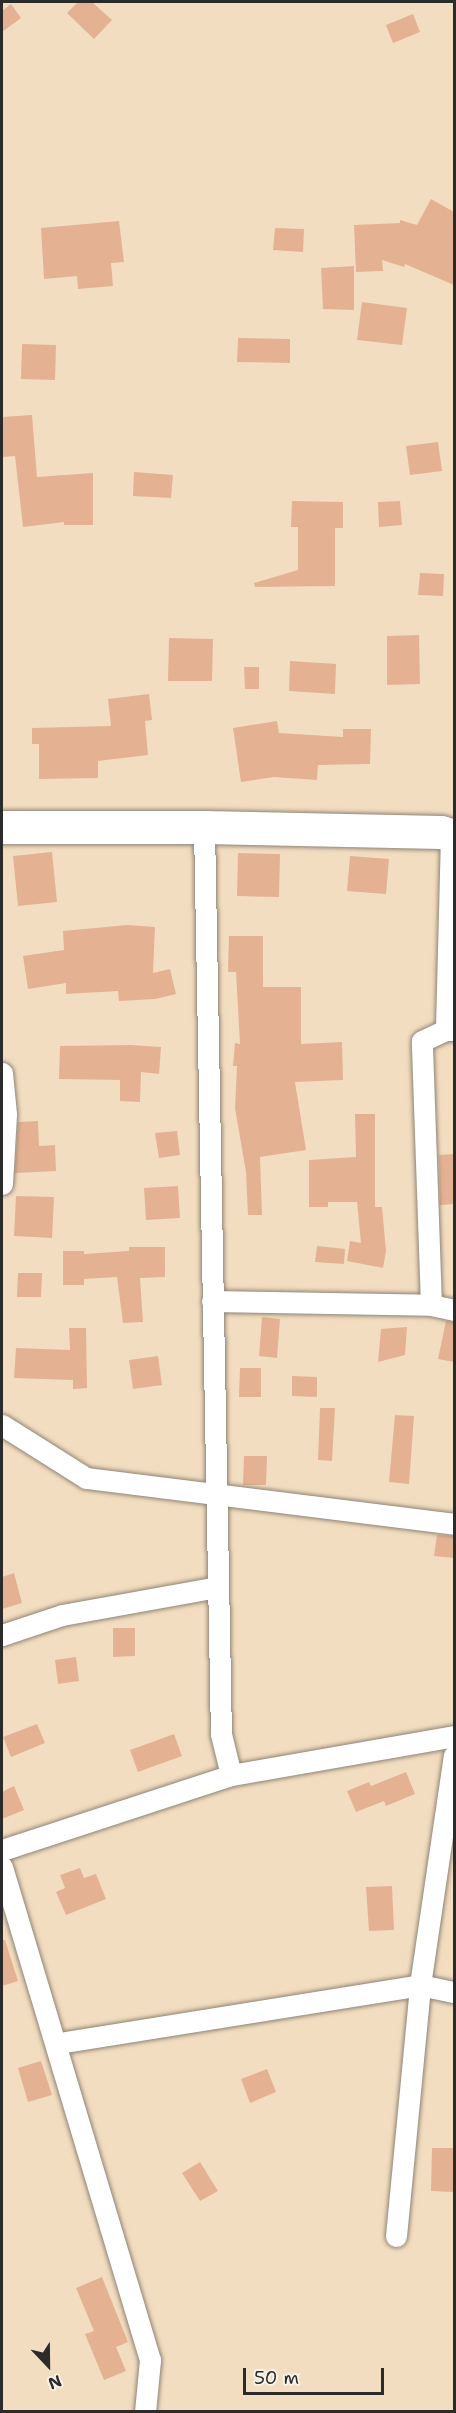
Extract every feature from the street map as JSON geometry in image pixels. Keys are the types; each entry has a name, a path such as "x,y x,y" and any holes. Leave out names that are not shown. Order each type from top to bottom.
{"main road":[{"path":"2,827 204,827 441,832 453,836"}],"street":[{"path":"204,827 221,1734 231,1775"},
{"path":"431,1305 422,1041 450,1030 453,836"},
{"path":"2,1073 6,1114 2,1185"},
{"path":"212,1301 431,1305 454,1310"},
{"path":"2,1425 86,1478 454,1524"},
{"path":"2,1635 62,1615 218,1587"},
{"path":"2,1850 231,1775 454,1736"},
{"path":"396,2236 420,1984 454,1755"},
{"path":"2,1867 150,2360 145,2412"},
{"path":"64,2042 420,1984 454,1992"}],"building":[{"path":"78,2 92,2 112,20 94,39 67,13"},
{"path":"11,4 21,18 2,32 2,11"},
{"path":"413,14 420,32 393,43 386,25"},
{"path":"431,199 454,212 454,285 405,264 404,267 382,260 383,271 356,272 354,225 400,223 400,220 417,225"},
{"path":"119,221 124,262 111,263 113,286 78,289 77,276 44,279 41,228"},
{"path":"275,228 304,229 303,252 273,250"},
{"path":"354,266 354,310 323,309 321,268"},
{"path":"362,302 407,308 402,345 357,340"},
{"path":"238,338 290,339 290,363 237,362"},
{"path":"22,344 56,345 55,380 21,379"},
{"path":"32,415 37,477 93,473 93,525 64,525 64,522 23,527 15,456 3,457 2,417"},
{"path":"438,442 442,471 410,475 406,446"},
{"path":"134,472 173,475 171,498 133,496"},
{"path":"292,501 343,502 343,528 335,528 335,586 255,587 254,583 298,570 298,527 291,527"},
{"path":"400,501 402,525 379,527 378,502"},
{"path":"420,573 444,574 443,596 418,595"},
{"path":"419,635 420,684 387,685 387,636"},
{"path":"169,638 213,639 212,681 168,681"},
{"path":"290,661 336,664 335,694 289,691"},
{"path":"244,667 259,667 259,689 245,689"},
{"path":"149,694 152,720 145,721 148,755 98,761 98,778 39,779 39,744 32,744 32,728 111,726 108,699"},
{"path":"277,721 279,733 343,737 343,729 371,729 370,764 318,765 317,780 274,777 241,782 233,728"},
{"path":"52,852 57,902 18,906 13,856"},
{"path":"238,853 280,854 279,897 237,896"},
{"path":"350,856 389,859 386,894 347,891"},
{"path":"127,925 155,927 153,973 170,969 176,994 155,999 119,1001 118,991 66,994 66,983 28,989 23,956 64,950 63,931"},
{"path":"229,936 263,936 263,987 301,987 301,1044 342,1042 343,1080 295,1082 306,1150 260,1157 262,1215 248,1215 246,1172 235,1108 237,1066 233,1066 235,1043 240,1044 236,972 228,972"},
{"path":"60,1046 161,1047 159,1074 141,1072 140,1102 120,1101 120,1080 59,1079"},
{"path":"355,1114 375,1114 375,1207 382,1207 386,1251 383,1268 347,1261 350,1241 361,1243 357,1202 328,1202 328,1207 309,1207 309,1160 356,1157"},
{"path":"38,1121 39,1146 55,1145 56,1171 15,1173 18,1122"},
{"path":"177,1131 180,1155 159,1158 155,1133"},
{"path":"454,1154 454,1204 440,1205 439,1155"},
{"path":"178,1186 180,1218 146,1220 144,1188"},
{"path":"16,1196 54,1197 52,1238 14,1236"},
{"path":"317,1246 345,1249 344,1264 315,1262"},
{"path":"129,1247 165,1247 165,1277 140,1278 143,1322 123,1323 117,1277 84,1279 84,1285 63,1285 63,1251 84,1251 84,1254 129,1251"},
{"path":"18,1273 42,1273 41,1297 17,1297"},
{"path":"262,1317 280,1319 277,1358 259,1356"},
{"path":"446,1321 454,1322 454,1362 438,1359"},
{"path":"407,1327 405,1355 378,1362 381,1329"},
{"path":"69,1328 86,1328 87,1388 73,1389 73,1380 14,1378 16,1348 70,1350"},
{"path":"158,1356 162,1385 133,1389 129,1360"},
{"path":"240,1368 261,1368 261,1397 239,1397"},
{"path":"292,1376 317,1377 317,1397 292,1396"},
{"path":"320,1408 335,1408 332,1461 318,1460"},
{"path":"395,1415 414,1416 409,1484 389,1482"},
{"path":"244,1456 267,1456 266,1485 243,1485"},
{"path":"437,1535 454,1536 454,1558 434,1556"},
{"path":"14,1573 22,1603 2,1609 2,1577"},
{"path":"113,1628 135,1628 135,1656 113,1657"},
{"path":"76,1657 79,1681 58,1684 55,1660"},
{"path":"37,1724 45,1743 11,1757 3,1737"},
{"path":"174,1734 182,1756 138,1772 130,1750"},
{"path":"406,1772 415,1794 386,1806 384,1801 356,1812 347,1791 369,1782 371,1786"},
{"path":"14,1786 24,1810 2,1819 2,1792"},
{"path":"80,1868 84,1878 96,1874 106,1899 66,1915 56,1892 65,1888 60,1875"},
{"path":"392,1886 394,1930 369,1931 366,1887"},
{"path":"2,1940 5,1940 18,1981 2,1986"},
{"path":"41,2061 52,2095 28,2102 18,2068"},
{"path":"267,2069 276,2092 250,2103 241,2079"},
{"path":"432,2148 454,2148 453,2192 431,2191"},
{"path":"200,2162 218,2191 200,2201 182,2173"},
{"path":"102,2277 128,2342 116,2347 126,2371 104,2380 85,2334 94,2331 76,2288"}]}
